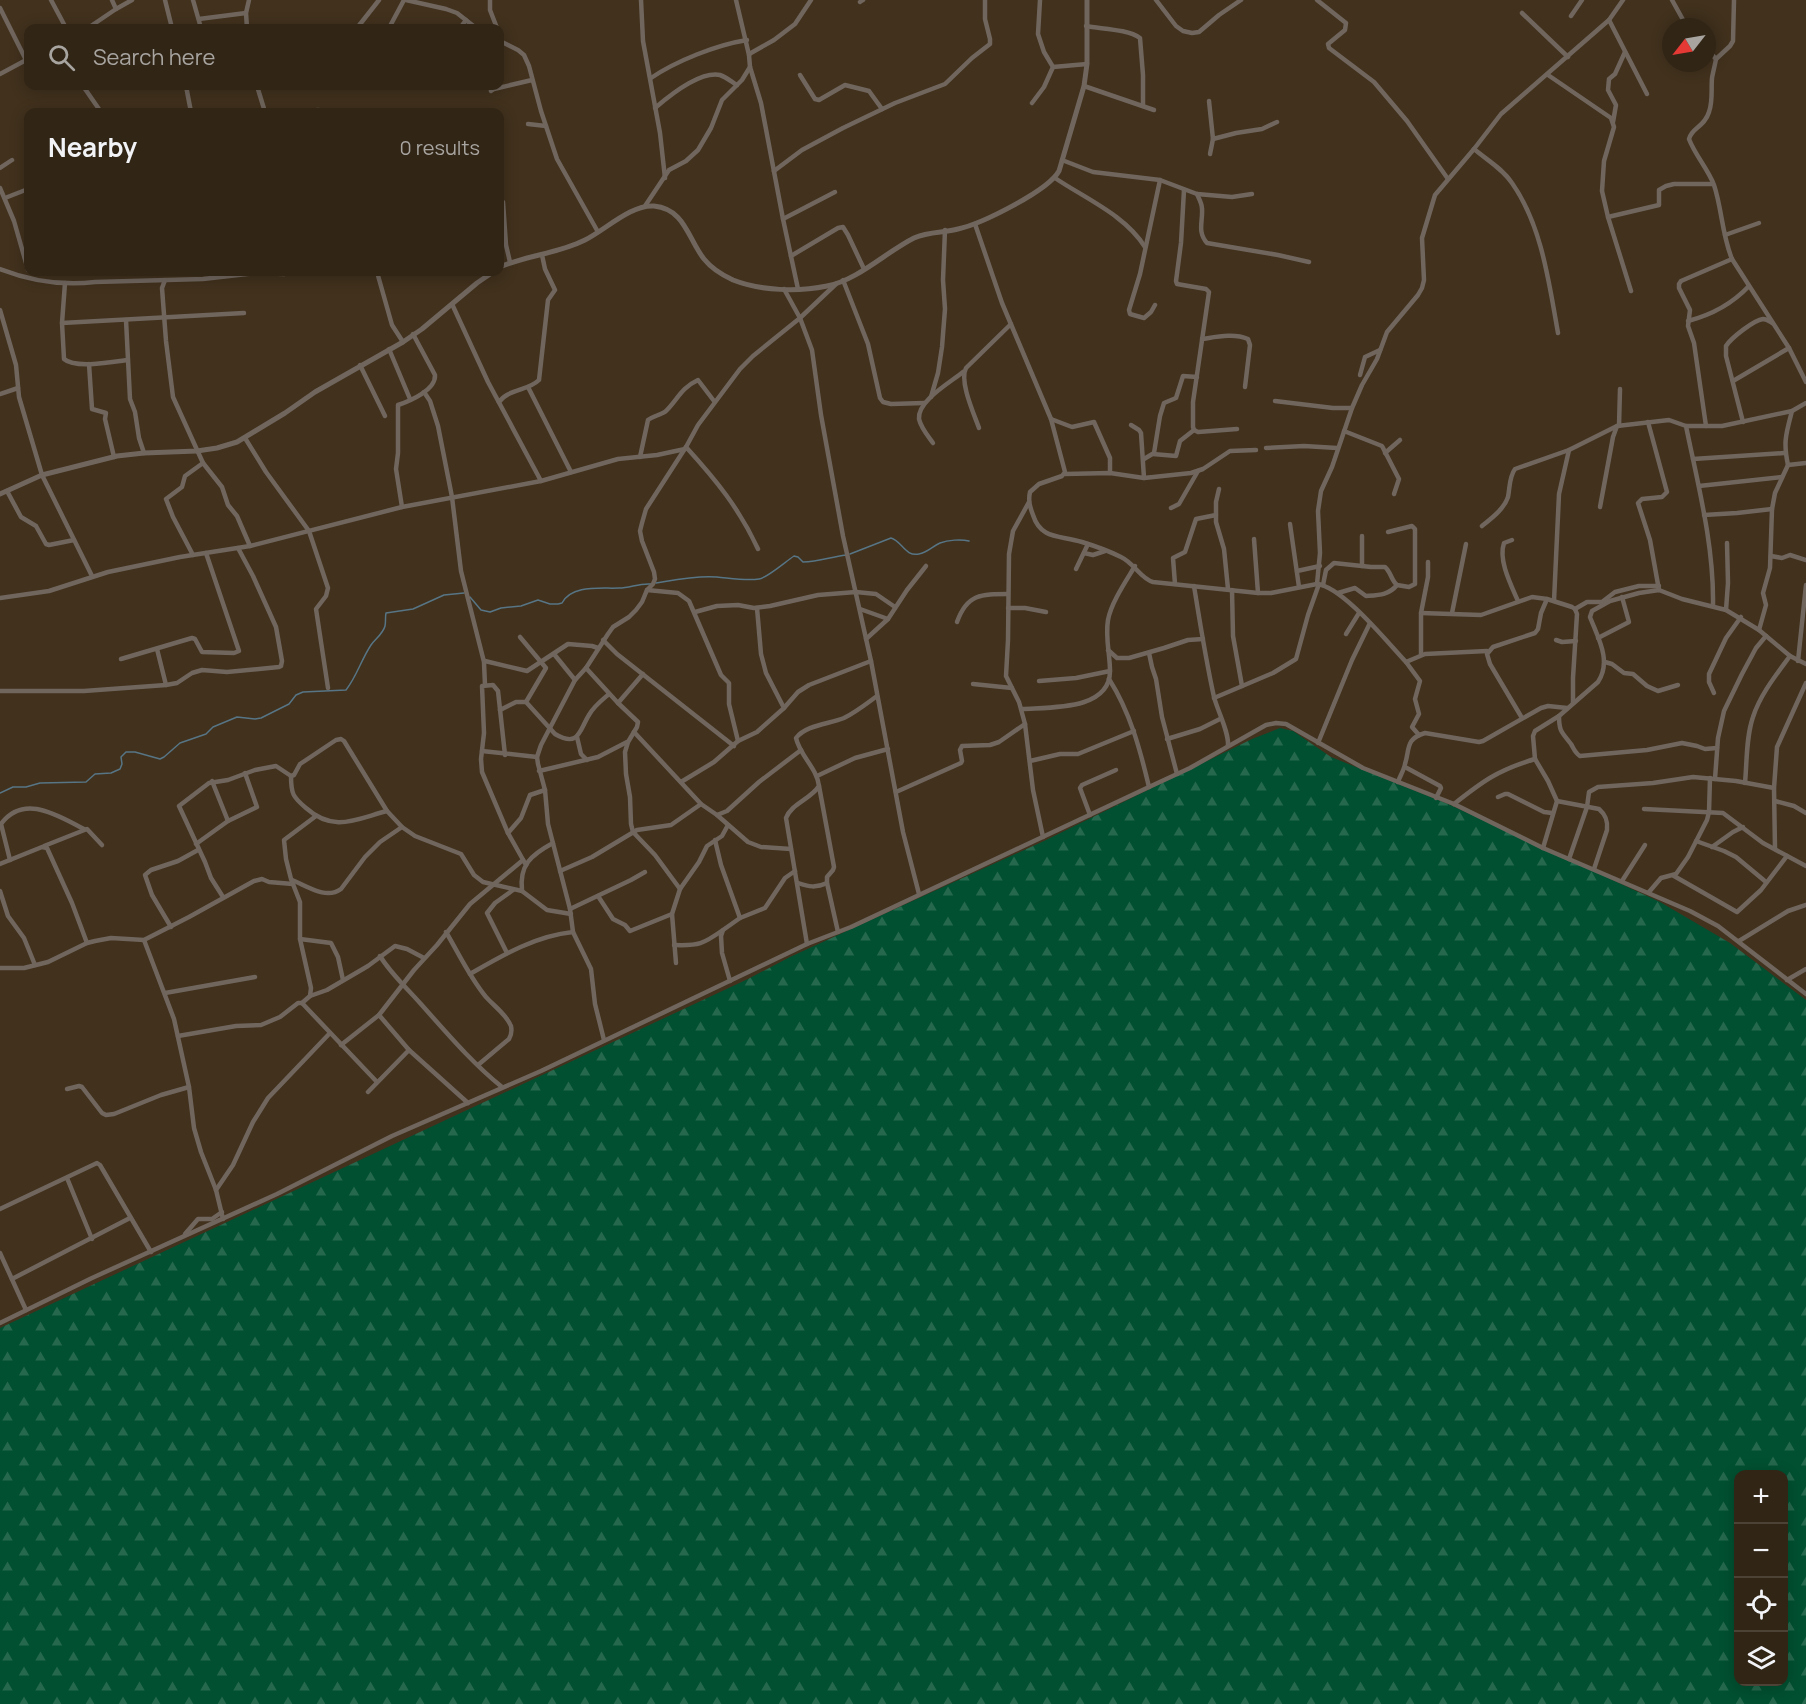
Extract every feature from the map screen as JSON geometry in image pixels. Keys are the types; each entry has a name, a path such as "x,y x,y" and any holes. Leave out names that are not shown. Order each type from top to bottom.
{"street":[{"path":"51,0 64,24"},
{"path":"112,0 116,9"},
{"path":"94,24 130,0"},
{"path":"165,0 171,24"},
{"path":"193,0 200,24"},
{"path":"247,24 246,12 249,0"},
{"path":"360,24 379,0"},
{"path":"391,24 405,0 457,13 471,24"},
{"path":"490,0 490,10 495,24"},
{"path":"641,0 644,41 665,178"},
{"path":"736,0 747,40 750,67 761,103 798,289"},
{"path":"749,55 795,24 811,0"},
{"path":"774,171 802,150 882,109 945,84 972,58 989,46 990,39 985,19 986,0"},
{"path":"1040,0 1038,34 1044,52 1053,67"},
{"path":"604,1040 595,1004 591,969 573,932 546,810 545,790 537,757 575,680 586,668 613,627 636,610 653,584 655,579 653,566 647,558 640,531 646,509 686,448 698,424 729,382 753,356 800,318 836,284 914,238 975,224 1029,197 1055,178 1084,86 1087,64 1087,0"},
{"path":"1156,0 1176,26 1192,33 1199,32 1241,0"},
{"path":"1317,0 1346,23 1345,30 1328,44 1329,48 1374,82 1407,121 1448,179"},
{"path":"1571,16 1582,0"},
{"path":"1320,584 1319,502 1321,491 1332,467 1352,408 1387,332 1422,288 1424,280 1422,238 1435,195 1474,150 1501,114 1609,20 1623,0"},
{"path":"1672,0 1682,18"},
{"path":"1716,59 1730,46 1732,41 1734,0"},
{"path":"0,8 24,53"},
{"path":"199,19 246,12"},
{"path":"1522,13 1568,57"},
{"path":"463,24 466,20"},
{"path":"1609,20 1647,94"},
{"path":"1086,26 1137,35 1140,38 1143,106"},
{"path":"651,78 662,70 692,57 734,42 747,40"},
{"path":"504,43 518,50 529,66 557,159 598,232"},
{"path":"1625,52 1615,74 1609,79 1608,90 1616,105 1614,127 1604,161 1602,190 1631,291"},
{"path":"0,74 24,61"},
{"path":"1053,67 1087,64"},
{"path":"504,265 558,251 586,239 645,206 669,170 686,161 698,150 711,128 722,100 750,67"},
{"path":"1032,104 1044,87 1053,67"},
{"path":"1713,72 1713,95 1709,113 1704,124 1693,130 1689,139 1713,184 1732,259 1789,348 1806,382"},
{"path":"656,108 683,87 713,75 720,75 737,85"},
{"path":"800,75 815,99 819,100 845,85 869,92 882,109"},
{"path":"1548,75 1613,122"},
{"path":"504,87 532,80"},
{"path":"1084,86 1154,111"},
{"path":"86,90 97,108"},
{"path":"187,90 190,108"},
{"path":"258,90 264,108"},
{"path":"1209,101 1213,139 1210,153"},
{"path":"1213,139 1236,132 1262,129 1277,122"},
{"path":"528,124 546,126"},
{"path":"1474,150 1512,182 1523,203 1543,257 1558,333"},
{"path":"0,168 12,160"},
{"path":"1062,160 1093,172 1160,180 1197,194 1232,197 1252,194"},
{"path":"1055,178 1125,224 1138,236 1146,248"},
{"path":"1155,305 1144,318 1130,314 1129,310 1140,274 1160,180"},
{"path":"1608,217 1657,206 1660,203 1659,190 1666,186 1713,184"},
{"path":"0,188 14,221 24,254"},
{"path":"1184,190 1176,281 1177,284 1208,291 1193,402 1194,430"},
{"path":"5,198 24,191"},
{"path":"783,219 835,192"},
{"path":"1197,194 1202,207 1200,230 1207,243 1309,262"},
{"path":"645,206 666,209 679,218 703,259 719,273 743,283 784,289 836,284"},
{"path":"504,216 510,262"},
{"path":"1725,235 1759,223"},
{"path":"975,224 1011,324 1051,419 1065,474"},
{"path":"791,256 843,227 864,269"},
{"path":"931,397 942,346 945,309 943,280 945,230"},
{"path":"499,402 505,396 539,380 548,300 555,290 545,269 542,255"},
{"path":"1706,426 1694,343 1688,326 1690,310 1679,288 1679,282 1732,259"},
{"path":"0,269 31,279 65,283 203,279 222,276"},
{"path":"378,276 392,325 403,342"},
{"path":"0,494 42,475 114,457 144,453 197,451 217,448 245,438 315,392 403,342 488,276"},
{"path":"165,280 162,288 171,391 203,463 222,487 228,505 237,516 250,546"},
{"path":"843,280 868,344 880,399 891,404 924,403"},
{"path":"65,283 62,323 64,359 69,364 128,360"},
{"path":"1688,321 1711,314 1749,286"},
{"path":"784,289 800,318 812,350 821,415 843,536 871,661 903,832 919,894"},
{"path":"452,304 488,382 540,481"},
{"path":"0,313 16,365 19,397 42,475 92,576"},
{"path":"62,323 244,313"},
{"path":"126,320 130,399 135,411 144,453"},
{"path":"1743,422 1725,351 1728,343 1740,332 1762,320 1773,324"},
{"path":"933,443 920,422 920,409 924,403 963,372 1011,324"},
{"path":"402,507 396,469 398,405 424,392 435,382 435,375 413,334"},
{"path":"1202,339 1233,336 1248,339 1250,345 1245,387"},
{"path":"1733,381 1789,348"},
{"path":"389,349 410,399"},
{"path":"1360,375 1365,357 1380,350"},
{"path":"89,364 92,409 106,413 105,419 114,457"},
{"path":"360,365 385,416"},
{"path":"963,372 967,394 979,428"},
{"path":"1153,454 1164,403 1176,398 1183,376 1197,376"},
{"path":"640,457 648,420 665,411 684,389 698,380 714,401"},
{"path":"528,387 571,472"},
{"path":"0,394 18,388"},
{"path":"1600,507 1611,446 1618,426 1620,389"},
{"path":"424,392 430,401 438,426 452,497 461,571 484,662 482,772 508,833 526,865"},
{"path":"1275,401 1326,408 1352,408"},
{"path":"1482,526 1503,507 1511,474 1515,469 1569,450 1618,426 1669,420 1686,426 1722,426 1792,411 1806,403"},
{"path":"1759,630 1766,605 1763,593 1771,556 1772,509 1775,493 1788,465 1784,453 1786,432 1792,411"},
{"path":"1051,419 1072,427 1094,422 1110,458 1110,473"},
{"path":"1648,422 1667,492 1662,497 1642,499 1638,503 1650,540 1659,588"},
{"path":"1131,425 1141,433 1144,478"},
{"path":"1686,426 1700,486 1712,566 1713,606"},
{"path":"1194,430 1198,432 1238,429"},
{"path":"1144,459 1153,454 1176,456 1180,441 1194,430"},
{"path":"1344,431 1378,444 1399,479 1394,495"},
{"path":"245,438 266,472 309,531 327,588 326,596 316,609 328,688"},
{"path":"1385,453 1400,440"},
{"path":"1266,448 1304,446 1337,448"},
{"path":"0,598 49,591 92,576 250,546 402,507 540,481 618,459 686,448"},
{"path":"686,448 725,492 746,523 758,549"},
{"path":"1256,450 1230,451 1198,471 1144,478 1110,473 1065,474 1039,484 1030,492 1029,502 1041,530 1056,537 1088,544 1124,558 1149,581 1258,593 1320,584 1338,593 1370,623 1406,662 1420,681 1415,699 1419,714 1412,727 1419,735"},
{"path":"1554,601 1559,494 1569,450"},
{"path":"1693,459 1784,453"},
{"path":"193,555 166,499 182,488 185,476 203,463"},
{"path":"1788,465 1806,463"},
{"path":"1171,508 1179,504 1198,471"},
{"path":"1700,486 1782,477"},
{"path":"1219,489 1216,502 1217,527 1224,549 1233,636 1242,686"},
{"path":"7,491 21,517 36,526 46,544 74,540"},
{"path":"1029,502 1016,524 1011,542 1006,676 1022,709 1026,724 1033,790 1043,837"},
{"path":"1704,515 1772,509"},
{"path":"1174,584 1173,558 1185,552 1196,519 1216,515"},
{"path":"1290,524 1299,587"},
{"path":"1214,698 1289,665 1296,659 1308,615 1320,584 1326,570 1334,563 1384,567 1389,570 1397,585 1409,586 1416,583 1415,530 1412,526 1388,531"},
{"path":"1362,536 1362,566"},
{"path":"1254,539 1258,593"},
{"path":"1512,540 1504,543 1502,551 1518,601"},
{"path":"1726,610 1727,543"},
{"path":"1076,569 1088,544"},
{"path":"1452,613 1466,544"},
{"path":"0,691 84,691 166,686 202,670 227,672 281,666 276,627 238,548"},
{"path":"1084,553 1093,555 1105,551"},
{"path":"121,659 194,638 202,652 234,653 239,651 206,554"},
{"path":"1771,556 1782,558 1790,555 1806,560"},
{"path":"1420,655 1421,613 1428,578 1428,562"},
{"path":"866,639 888,619 926,566"},
{"path":"1022,709 1058,707 1084,702 1103,690 1109,679 1110,671 1107,631 1110,612 1135,566"},
{"path":"1298,571 1320,566"},
{"path":"1338,593 1355,588 1366,596 1384,594 1393,591 1397,585"},
{"path":"1797,661 1806,585"},
{"path":"1194,586 1214,698 1228,746"},
{"path":"1575,609 1587,602 1602,602 1615,592 1639,586 1659,588 1682,599 1713,606 1741,617 1790,656 1806,664"},
{"path":"1543,848 1557,801 1535,759 1532,743 1535,730 1559,716 1598,682 1602,675 1605,662 1590,617 1592,611 1610,601 1659,588"},
{"path":"647,590 678,593 689,601 721,675 729,683 729,704 738,741"},
{"path":"695,612 726,605 757,608 818,595 856,592 876,594 895,607"},
{"path":"957,622 962,609 974,599 989,594 1008,594"},
{"path":"1421,613 1487,614 1532,597 1547,599 1575,609 1577,614 1572,678 1573,703"},
{"path":"1598,638 1629,622 1622,597"},
{"path":"1406,662 1420,655 1487,651 1535,633 1547,599"},
{"path":"757,608 761,654 766,673 784,708"},
{"path":"1008,608 1046,612"},
{"path":"860,609 888,619"},
{"path":"1346,634 1359,613"},
{"path":"1714,693 1709,682 1709,674 1726,638 1741,617"},
{"path":"1318,743 1352,660 1370,623"},
{"path":"1674,876 1688,857 1709,812 1720,725 1724,711 1752,657 1766,636"},
{"path":"520,637 542,662 546,670 526,702"},
{"path":"1108,650 1117,658 1123,658 1149,653 1188,640 1203,639"},
{"path":"603,640 617,654 734,746"},
{"path":"1556,640 1576,641"},
{"path":"484,662 508,665 527,671 568,644 598,648"},
{"path":"157,649 166,686"},
{"path":"1487,651 1488,660 1522,718"},
{"path":"1149,653 1167,739 1177,774"},
{"path":"554,654 575,680"},
{"path":"1745,783 1749,734 1753,717 1774,678 1790,656"},
{"path":"681,782 714,762 738,741 757,732 809,685 871,661"},
{"path":"1605,662 1632,674 1647,686 1658,691 1677,685"},
{"path":"586,668 638,722 625,752 633,832 655,855 680,889"},
{"path":"1039,681 1076,678 1110,671"},
{"path":"618,703 643,674"},
{"path":"1109,679 1118,693 1134,731 1149,788"},
{"path":"1775,849 1774,788 1777,747 1806,683"},
{"path":"973,684 1012,688"},
{"path":"485,685 493,685 496,688 505,755"},
{"path":"777,693 792,699"},
{"path":"587,760 581,754 577,737 588,715 609,694"},
{"path":"1799,695 1806,699"},
{"path":"838,932 826,883 834,867 817,776 796,741 797,736 844,717 877,696"},
{"path":"500,710 516,702 526,702 549,729 561,738 577,737"},
{"path":"1398,782 1405,767 1410,743 1419,735 1479,742 1548,706 1567,708"},
{"path":"1559,716 1560,731 1576,754 1580,756 1647,750 1682,743 1702,748 1717,748"},
{"path":"1167,739 1200,729 1220,719"},
{"path":"0,1323 224,1219 392,1136 541,1071 807,944 838,932 1149,788 1266,725 1276,723 1286,724 1363,768 1454,804 1543,848 1649,892 1718,926 1806,994"},
{"path":"896,792 961,763 962,746 990,745 999,742 1026,724"},
{"path":"1029,761 1060,754 1078,754 1134,731"},
{"path":"634,732 701,804 747,842 754,845 791,849"},
{"path":"291,776 296,773 300,764 336,740 343,740 387,811 402,827 415,836 461,854 474,876 483,882 522,891 547,910 570,912 645,872"},
{"path":"539,771 598,757 628,742"},
{"path":"817,776 855,758 888,749"},
{"path":"717,815 727,811 759,782 801,750"},
{"path":"482,751 537,757"},
{"path":"1454,804 1486,778 1517,764 1535,759"},
{"path":"223,897 211,879 179,806 202,787 212,782 228,780 255,770 276,766 291,776"},
{"path":"1405,767 1440,786 1436,798"},
{"path":"1090,815 1080,788 1082,785 1116,771"},
{"path":"171,927 152,895 145,875 151,870 178,861 228,821 257,807 245,773"},
{"path":"291,776 293,795 316,816 327,822 348,822 387,811"},
{"path":"1569,859 1587,807 1589,792 1598,787 1693,777 1774,788"},
{"path":"212,782 228,821"},
{"path":"807,944 787,815 819,786"},
{"path":"508,833 521,818 530,795 545,790"},
{"path":"1498,797 1508,794 1544,812 1552,813"},
{"path":"1557,801 1599,809 1605,814 1608,824 1594,869"},
{"path":"1775,801 1794,806 1806,813"},
{"path":"560,871 592,857 633,832 671,825 701,804"},
{"path":"10,860 2,822 16,812 30,808 48,811 90,830 102,845"},
{"path":"1644,809 1723,813 1763,843 1806,866"},
{"path":"310,996 312,988 300,939 300,902 286,860 284,840 316,816"},
{"path":"676,963 672,914 680,889 707,846 722,836 728,825"},
{"path":"0,968 14,969 48,962 87,943 111,938 144,940 223,897 262,879 269,882 292,882 321,892 336,893 341,890 365,857 380,842 402,827"},
{"path":"1713,847 1743,827"},
{"path":"0,864 84,829"},
{"path":"716,840 721,865 740,918"},
{"path":"1696,841 1736,857 1766,882"},
{"path":"522,891 520,877 526,865 537,852 553,843"},
{"path":"1622,881 1645,844"},
{"path":"44,846 59,871 87,943"},
{"path":"1649,892 1661,878 1674,876 1737,912 1761,890 1787,856"},
{"path":"341,1045 379,1015 470,904 523,860"},
{"path":"674,945 702,944 740,918 765,908 785,878 795,871"},
{"path":"798,884 816,887 826,883"},
{"path":"507,953 487,912 513,890"},
{"path":"0,891 8,916 24,938 35,965"},
{"path":"598,896 613,919 625,925 630,931 672,914"},
{"path":"1739,942 1788,911 1806,904"},
{"path":"723,930 722,953 730,981"},
{"path":"446,932 470,974 512,1028 509,1039 478,1065"},
{"path":"470,974 507,953 540,939 573,932"},
{"path":"300,939 331,943 338,957 343,980"},
{"path":"144,940 172,1013 189,1087 196,1135 224,1219"},
{"path":"178,1036 236,1026 261,1025 273,1021 298,1003 321,993 362,969 395,946 424,958"},
{"path":"380,956 393,975 502,1088"},
{"path":"1787,980 1806,969"},
{"path":"165,993 255,977"},
{"path":"302,1003 377,1082"},
{"path":"379,1015 408,1046 409,1050 468,1103"},
{"path":"216,1190 233,1165 253,1122 268,1098 330,1033"},
{"path":"368,1092 409,1050"},
{"path":"67,1089 78,1086 82,1088 106,1115 189,1087"},
{"path":"0,1209 97,1163 151,1252"},
{"path":"66,1178 92,1239"},
{"path":"184,1236 198,1219 213,1219 222,1212"},
{"path":"12,1279 130,1218"},
{"path":"0,1253 26,1310"}],"green space":[{"path":"1280,728 1293,731 1331,757 1448,804 1660,902 1730,943 1806,1000 1806,1704 0,1704 0,1328 748,979 790,957 1044,841 1252,739"}],"waterway":[{"path":"850,554 891,538 914,554 925,552 943,542 969,541"},
{"path":"656,583 702,577 759,579 794,556 803,562 846,555"},
{"path":"470,597 481,610 490,612 538,600 558,604 580,590 651,584"},
{"path":"0,793 13,787 26,787 40,783 86,782 95,774 111,773 120,769 121,757 126,752 135,752 160,759 180,743 206,734 213,727 237,717 261,718 289,704 296,695 303,692 346,690 364,656 384,629 386,613 413,609 444,595 464,593"}]}
